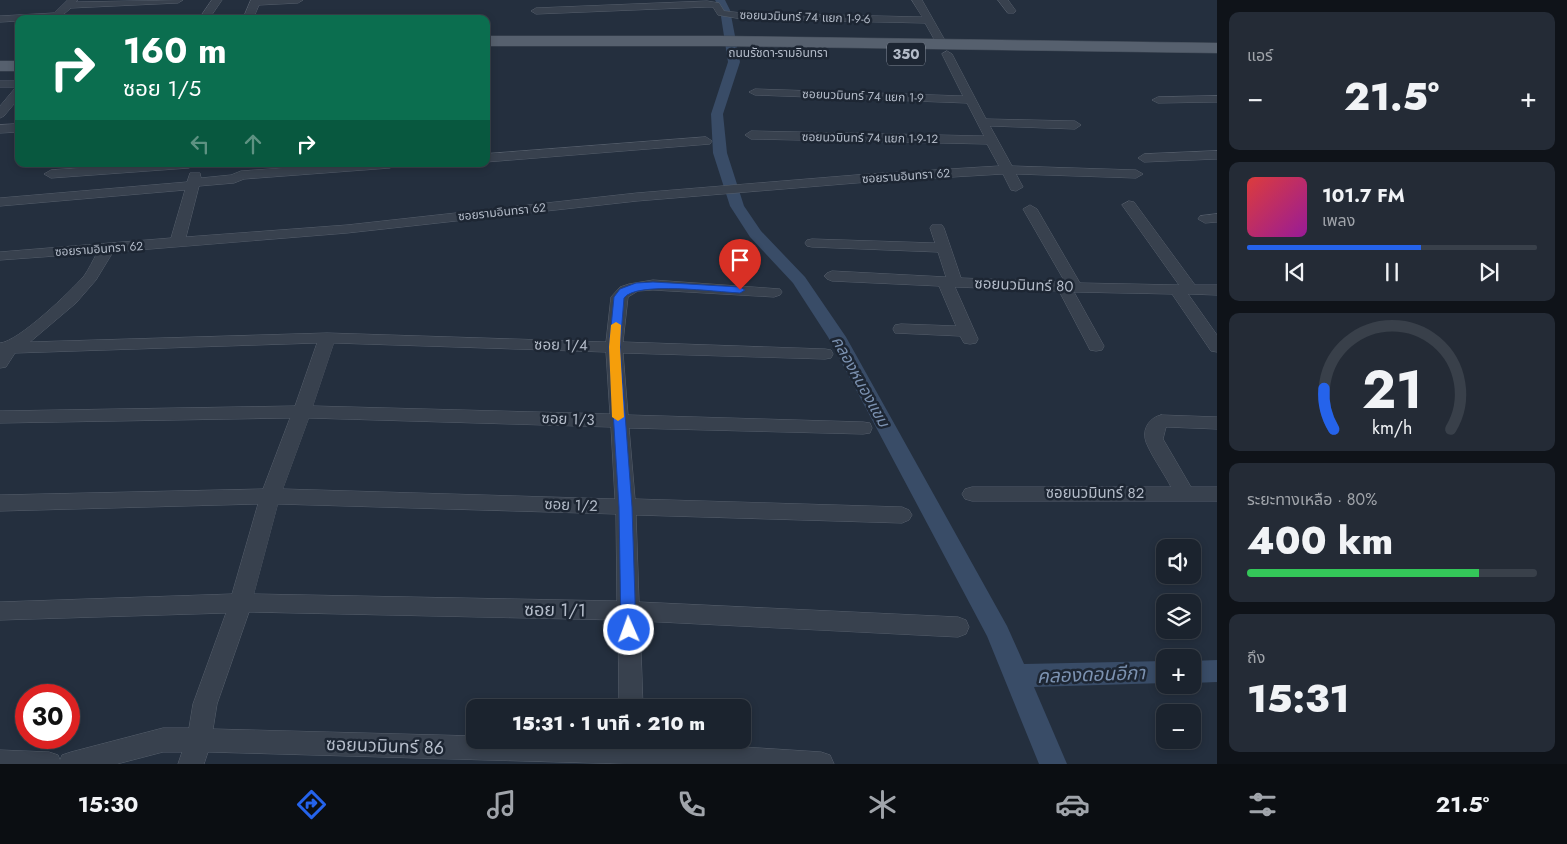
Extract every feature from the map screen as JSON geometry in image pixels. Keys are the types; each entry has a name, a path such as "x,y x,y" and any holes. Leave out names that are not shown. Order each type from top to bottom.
{"main road":[{"name":"ถนนรัชดา-รามอินทรา","path":"944,49 1217,40"},
{"name":"ถนนรัชดา-รามอินทรา","path":"490,41 721,47 944,49 1217,61"},
{"name":"ถนนรัชดา-รามอินทรา","path":"1034,46 1217,48"},
{"name":"ถนนรัชดา-รามอินทรา","path":"490,53 721,47"},
{"path":"0,54 15,54"},
{"name":"ถนนรัชดา-รามอินทรา","path":"1069,55 1217,54"},
{"path":"0,66 15,66"}],"street":[{"path":"59,15 70,3 178,0"},
{"path":"207,15 217,0"},
{"path":"250,15 255,1 298,0"},
{"path":"917,0 971,100 1010,178"},
{"path":"1003,0 1010,11"},
{"name":"ซอยนวมินทร์ 74 แยก 1-9-6","path":"536,11 707,4 716,5 721,13 742,16 928,20"},
{"path":"0,19 15,19"},
{"path":"0,84 15,84"},
{"name":"ซอยนวมินทร์ 74 แยก 1-9","path":"755,92 971,100"},
{"path":"0,114 15,95"},
{"path":"1158,100 1217,99"},
{"path":"982,122 1075,125"},
{"path":"0,129 15,128"},
{"name":"ซอยนวมินทร์ 74 แยก 1-9-12","path":"751,135 990,140"},
{"path":"490,158 706,141"},
{"path":"1144,158 1217,155"},
{"path":"51,174 234,179 241,175 349,167"},
{"name":"ซอยรามอินทรา 62","path":"0,256 347,229 637,197 724,190 1136,174"},
{"path":"0,202 194,177"},
{"path":"177,243 194,177"},
{"path":"1129,205 1183,289 1217,347"},
{"path":"1030,209 1096,346"},
{"path":"901,328 968,335 950,282 937,228"},
{"path":"812,243 943,248"},
{"path":"0,363 5,347 29,335 70,300 91,277 107,248"},
{"name":"ซอยนวมินทร์ 80","path":"832,276 1069,287 1217,290"},
{"path":"631,699 626,507 618,421 614,347 619,297 624,291 636,286 653,285 774,292"},
{"path":"191,764 200,740 205,704 241,603 270,496 302,412 327,338"},
{"name":"ซอย 1/4","path":"5,347 327,338 824,354"},
{"name":"ซอย 1/3","path":"0,417 302,412 863,428"},
{"path":"1184,493 1154,438 1155,428 1161,420 1217,423"},
{"name":"ซอยนวมินทร์ 82","path":"972,494 1217,494"},
{"name":"ซอย 1/2","path":"0,503 270,496 902,515"},
{"name":"ซอย 1/1","path":"0,611 241,603 628,611 958,627"},
{"name":"ซอยนวมินทร์ 86","path":"71,764 163,740 632,752 821,764"},
{"path":"0,762 49,764"}],"waterway":[{"name":"คลองหนองแขม","path":"720,0 725,10 734,62 717,114 720,153 737,206 755,234 799,280 837,337 998,633 1053,764"},
{"name":"คลองดอนอีกา","path":"1201,672 1217,671"},
{"name":"คลองดอนอีกา","path":"1017,676 1156,672"}],"slow traffic":[{"path":"616,325 614,347 618,417"}],"route":[{"path":"629,630 626,507 618,421 614,347 619,297 624,291 636,286 653,285 740,290"}]}
